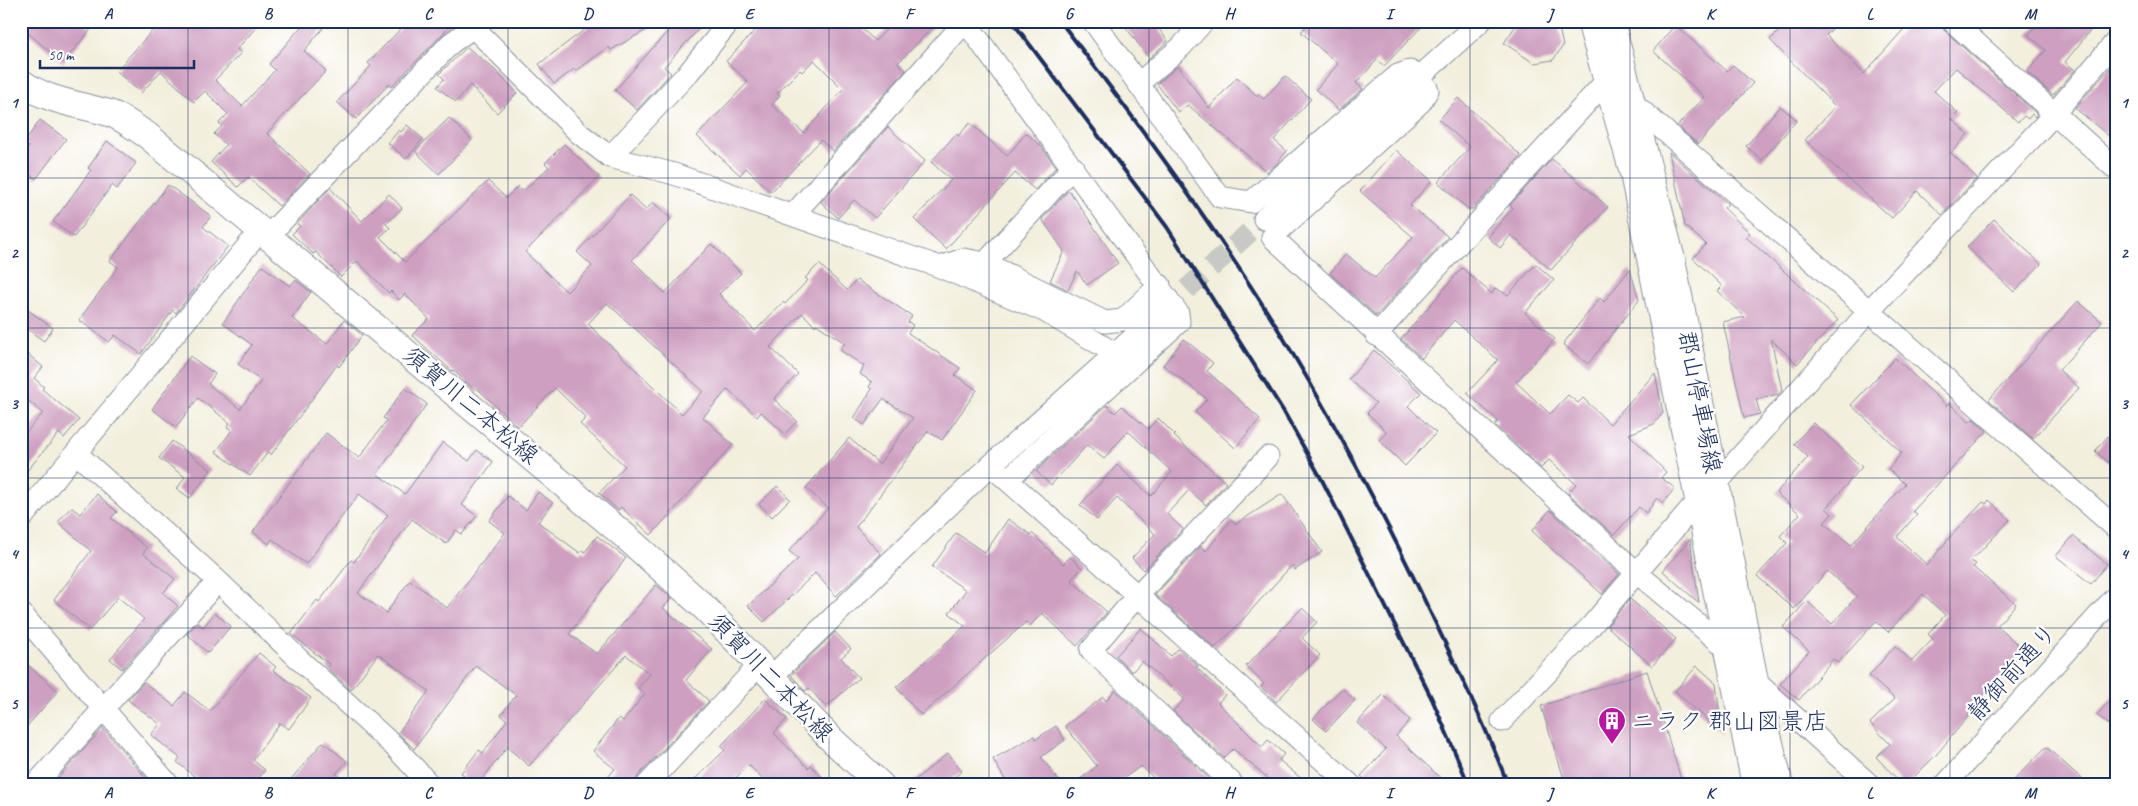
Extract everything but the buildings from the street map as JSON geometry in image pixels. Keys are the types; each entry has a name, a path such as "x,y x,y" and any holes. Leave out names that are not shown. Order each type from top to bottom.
{"main road":[{"name":"郡山停車場線","path":"1590,21 1633,173 1755,785"},
{"name":"郡山停車場線","path":"1611,21 1634,104 1672,260 1755,681 1780,785"},
{"name":"須賀川二本松線","path":"21,82 34,91 70,105 111,114 147,135 626,537 705,608 831,739 881,785"}],"street":[{"path":"610,157 689,72 730,21"},
{"path":"793,215 965,21 1160,285 1178,313 1179,322 1007,480"},
{"path":"1093,21 1220,198 1251,202 1398,74 1410,71 1419,76"},
{"path":"1139,83 1181,47 1204,21"},
{"path":"1268,228 1419,76 1481,21"},
{"path":"1952,21 2117,170"},
{"path":"21,519 263,234 451,42 474,23 580,134 610,157 674,174 940,267 1044,311 1116,354"},
{"path":"1716,483 1870,310 2054,114 2117,40"},
{"path":"1376,335 1607,80"},
{"path":"1634,104 2117,529"},
{"path":"985,262 1073,167"},
{"path":"1251,202 1268,228 1376,335 1637,573 1729,650"},
{"path":"940,267 964,259 985,262 1105,322 1123,320 1160,285"},
{"path":"647,785 766,670 1163,311"},
{"path":"76,454 218,581 304,664 396,748 430,785"},
{"path":"1228,785 1231,782 1090,650 1137,596 1268,457"},
{"path":"991,466 1351,785"},
{"path":"1502,720 1591,626 1698,501"},
{"path":"34,785 218,581"},
{"name":"静御前通り","path":"1945,785 2117,595"},
{"path":"21,613 169,785"},
{"path":"1755,681 1870,785"}],"tunnel":[{"path":"1163,311 1264,219"}],"railway":[{"path":"1012,21 1167,227 1284,412 1322,480 1432,699 1469,785"},
{"path":"1060,21 1148,138 1204,217 1258,298 1304,373 1363,478 1400,550 1445,642 1508,785"}],"place":[{"name":"ニラク 郡山図景店","path":"1612,745"}]}
